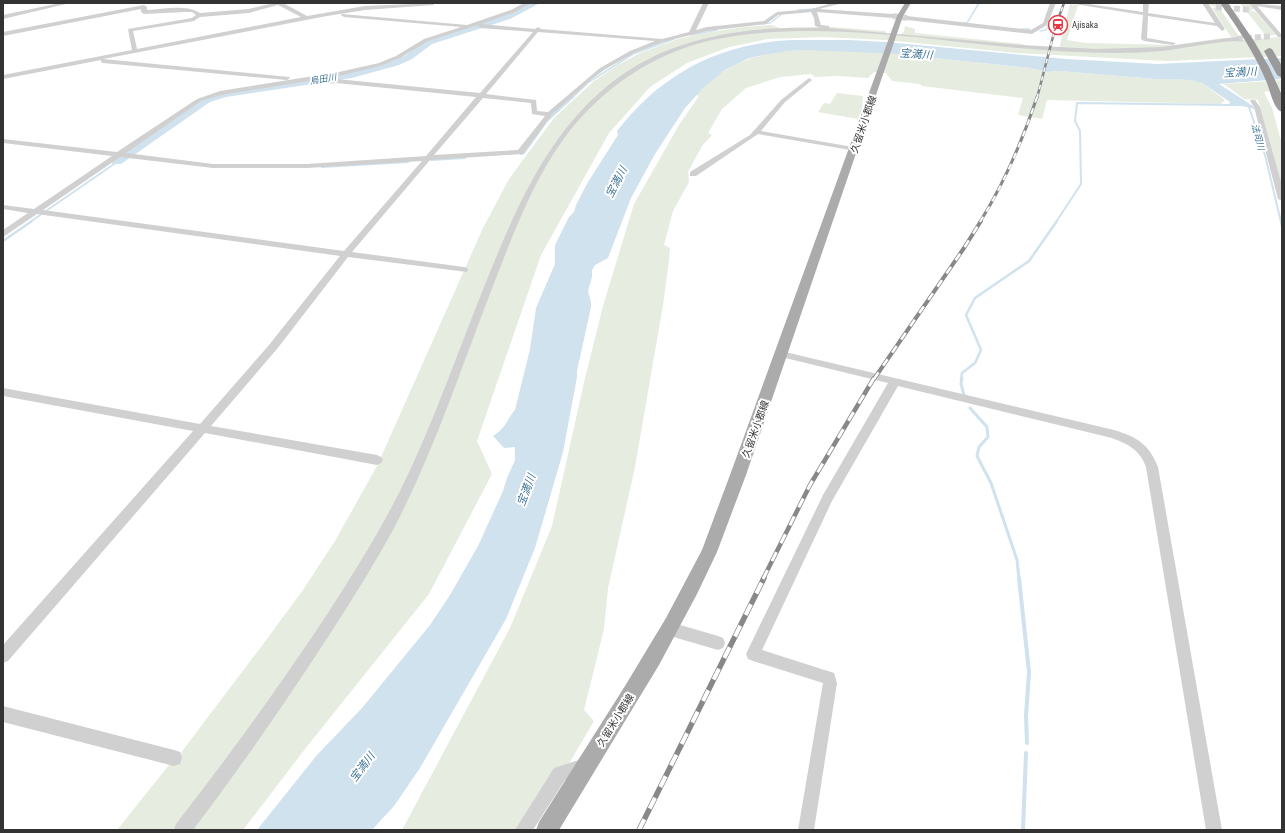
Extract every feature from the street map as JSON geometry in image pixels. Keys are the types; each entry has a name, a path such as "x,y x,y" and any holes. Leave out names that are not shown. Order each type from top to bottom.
{"highway":[{"path":"1233,3 1248,22"},
{"path":"1220,5 1252,44 1276,92 1282,109"},
{"path":"1264,44 1282,75"}],"main road":[{"name":"久留米小郡線","path":"547,830 670,629 709,551 781,354 893,35 900,16 908,3"}],"street":[{"path":"3,17 67,3"},
{"path":"135,51 130,30 194,19 199,15 240,12 279,3 306,18"},
{"path":"3,77 327,14 397,4 433,3"},
{"path":"3,234 38,212 199,100 220,92 306,81 354,72 398,57 426,40 493,18 528,3"},
{"path":"692,32 706,3"},
{"path":"3,141 213,166 307,166 520,152 550,114 575,90 602,69 632,52 692,32 766,22 780,14 815,9 839,3 847,3"},
{"path":"907,18 1032,32 1045,24 1053,3"},
{"path":"1071,3 1220,25"},
{"path":"327,14 468,26 538,30 663,42 733,34 808,29 850,31 1030,47 1093,50 1170,48 1235,39 1226,36 1174,43 1144,39 1146,3"},
{"path":"1206,5 1226,36"},
{"path":"1206,5 1220,5"},
{"path":"1252,6 1282,8"},
{"path":"1252,6 1259,10 1281,36"},
{"path":"3,34 73,12 144,8 144,12 185,10 193,11 199,15"},
{"path":"815,9 893,16"},
{"path":"815,9 818,26"},
{"path":"767,31 785,28 818,26 850,31"},
{"path":"3,656 273,347 346,254 538,30"},
{"path":"1030,47 1032,32"},
{"path":"182,830 244,748 301,668 368,562 391,522 417,469 503,251 545,163 569,127 606,90 643,63 685,45 733,34"},
{"path":"1272,36 1281,36"},
{"path":"90,60 306,81 336,81 534,101 534,113 550,114"},
{"path":"693,174 756,132 783,101 809,80"},
{"path":"1254,101 1268,145 1282,199"},
{"path":"756,132 853,149"},
{"path":"3,207 464,270"},
{"path":"781,354 1114,434 1144,449 1152,468 1214,830"},
{"path":"806,830 830,683 829,678 753,654 827,499 895,381"},
{"path":"3,392 377,460"},
{"path":"670,629 718,643"},
{"path":"3,714 174,758"},
{"path":"523,830 560,774 586,766"}],"shaded area":[{"path":"1208,3 1216,3 1240,38 1231,37 1212,8 1217,7"},
{"path":"1240,3 1249,3 1255,9 1250,10 1256,12 1276,35 1266,36"},
{"path":"1070,4 1078,5 1067,40 1085,43 1174,45 1224,38 1231,41 1280,37 1282,35 1282,56 1166,61 1017,53 885,40 823,37 767,39 729,47 687,63 650,87 609,133 541,255 477,441 492,474 429,594 305,749 243,830 117,830 169,765 180,754 261,647 303,590 335,541 377,466 483,228 509,179 554,118 594,81 640,53 678,39 744,27 771,25 780,28 832,27 885,31 888,35 897,36 904,32 905,26 915,29 915,33 1023,44 1026,47 1059,49"},
{"path":"825,50 897,54 1031,68 1047,72 1060,71 1155,79 1192,80 1199,81 1225,100 1221,104 1047,100 1042,119 1018,115 1023,98 892,81 886,73 874,72 868,78 838,76 815,77 811,74 780,77 746,88 722,109 708,133 712,135 702,146 688,172 689,182 673,211 664,245 670,248 663,305 635,467 608,588 604,629 584,710 594,721 530,830 402,830 510,628 552,526 585,378 603,306 634,204 679,125 699,96 696,95 710,82 724,71 755,57 788,51"},
{"path":"1282,80 1282,90 1264,92 1272,108 1282,144 1282,185 1258,100 1244,99 1224,84"},
{"path":"837,93 863,96 862,109 858,119 818,112 824,103 830,104"}],"water":[{"name":"宝満川","path":"792,40 886,42 1066,59 1157,64 1282,58 1282,79 1219,84 1253,106 1255,109 1242,106 1228,106 1230,102 1202,83 1192,80 1155,79 1060,71 1047,72 1031,68 897,54 808,50 788,51 747,59 725,70 703,88 685,108 655,154 631,198 608,258 595,265 592,270 592,277 588,291 591,307 577,371 563,452 535,548 506,619 420,768 394,806 372,830 257,830 317,755 362,708 430,625 450,595 478,546 503,491 515,460 515,447 504,448 493,436 498,433 515,410 530,349 536,308 555,264 555,245 569,217 574,212 588,182 618,135 617,131 634,111 653,93 694,65 741,47 766,42"}],"waterway":[{"name":"烏田川","path":"117,162 206,100 224,94 352,75 396,63 409,57 429,42 507,17 536,3"},
{"path":"964,23 967,23 979,3"},
{"path":"798,10 816,9"},
{"path":"762,24 770,23 783,13"},
{"path":"1040,31 1046,30 1049,24"},
{"path":"1022,29 1030,29"},
{"path":"691,35 717,30"},
{"path":"572,98 589,82 633,54 674,39"},
{"path":"521,154 524,153 547,121 573,97"},
{"path":"1056,222 1081,184 1080,131 1075,121 1077,103 1230,105"},
{"name":"法司川","path":"1249,107 1265,155 1281,222"},
{"path":"431,160 465,158"},
{"path":"30,222 117,162"},
{"path":"322,167 408,162"},
{"path":"3,241 32,221"},
{"path":"961,379 962,373 975,363 981,350 966,315 975,298 1029,261 1057,221"},
{"name":"法司川","path":"1281,221 1282,226"},
{"path":"962,378 961,384 964,395"},
{"path":"970,408 987,427 988,437 979,447 977,456 991,483 1017,560 1019,579"},
{"path":"1019,578 1029,672 1026,716 1027,743"},
{"path":"1023,830 1026,753"}],"tunnel":[{"path":"1216,7 1251,10"},
{"path":"893,16 907,18"},
{"path":"1237,39 1272,36"}],"railway":[{"path":"1037,98 1056,25 1064,3"},
{"path":"980,222 1012,161 1037,97"},
{"path":"874,379 981,221"},
{"path":"763,579 810,485 874,378"},
{"path":"639,830 764,578"}],"place":[{"name":"Ajisaka","path":"1058,25"}]}
